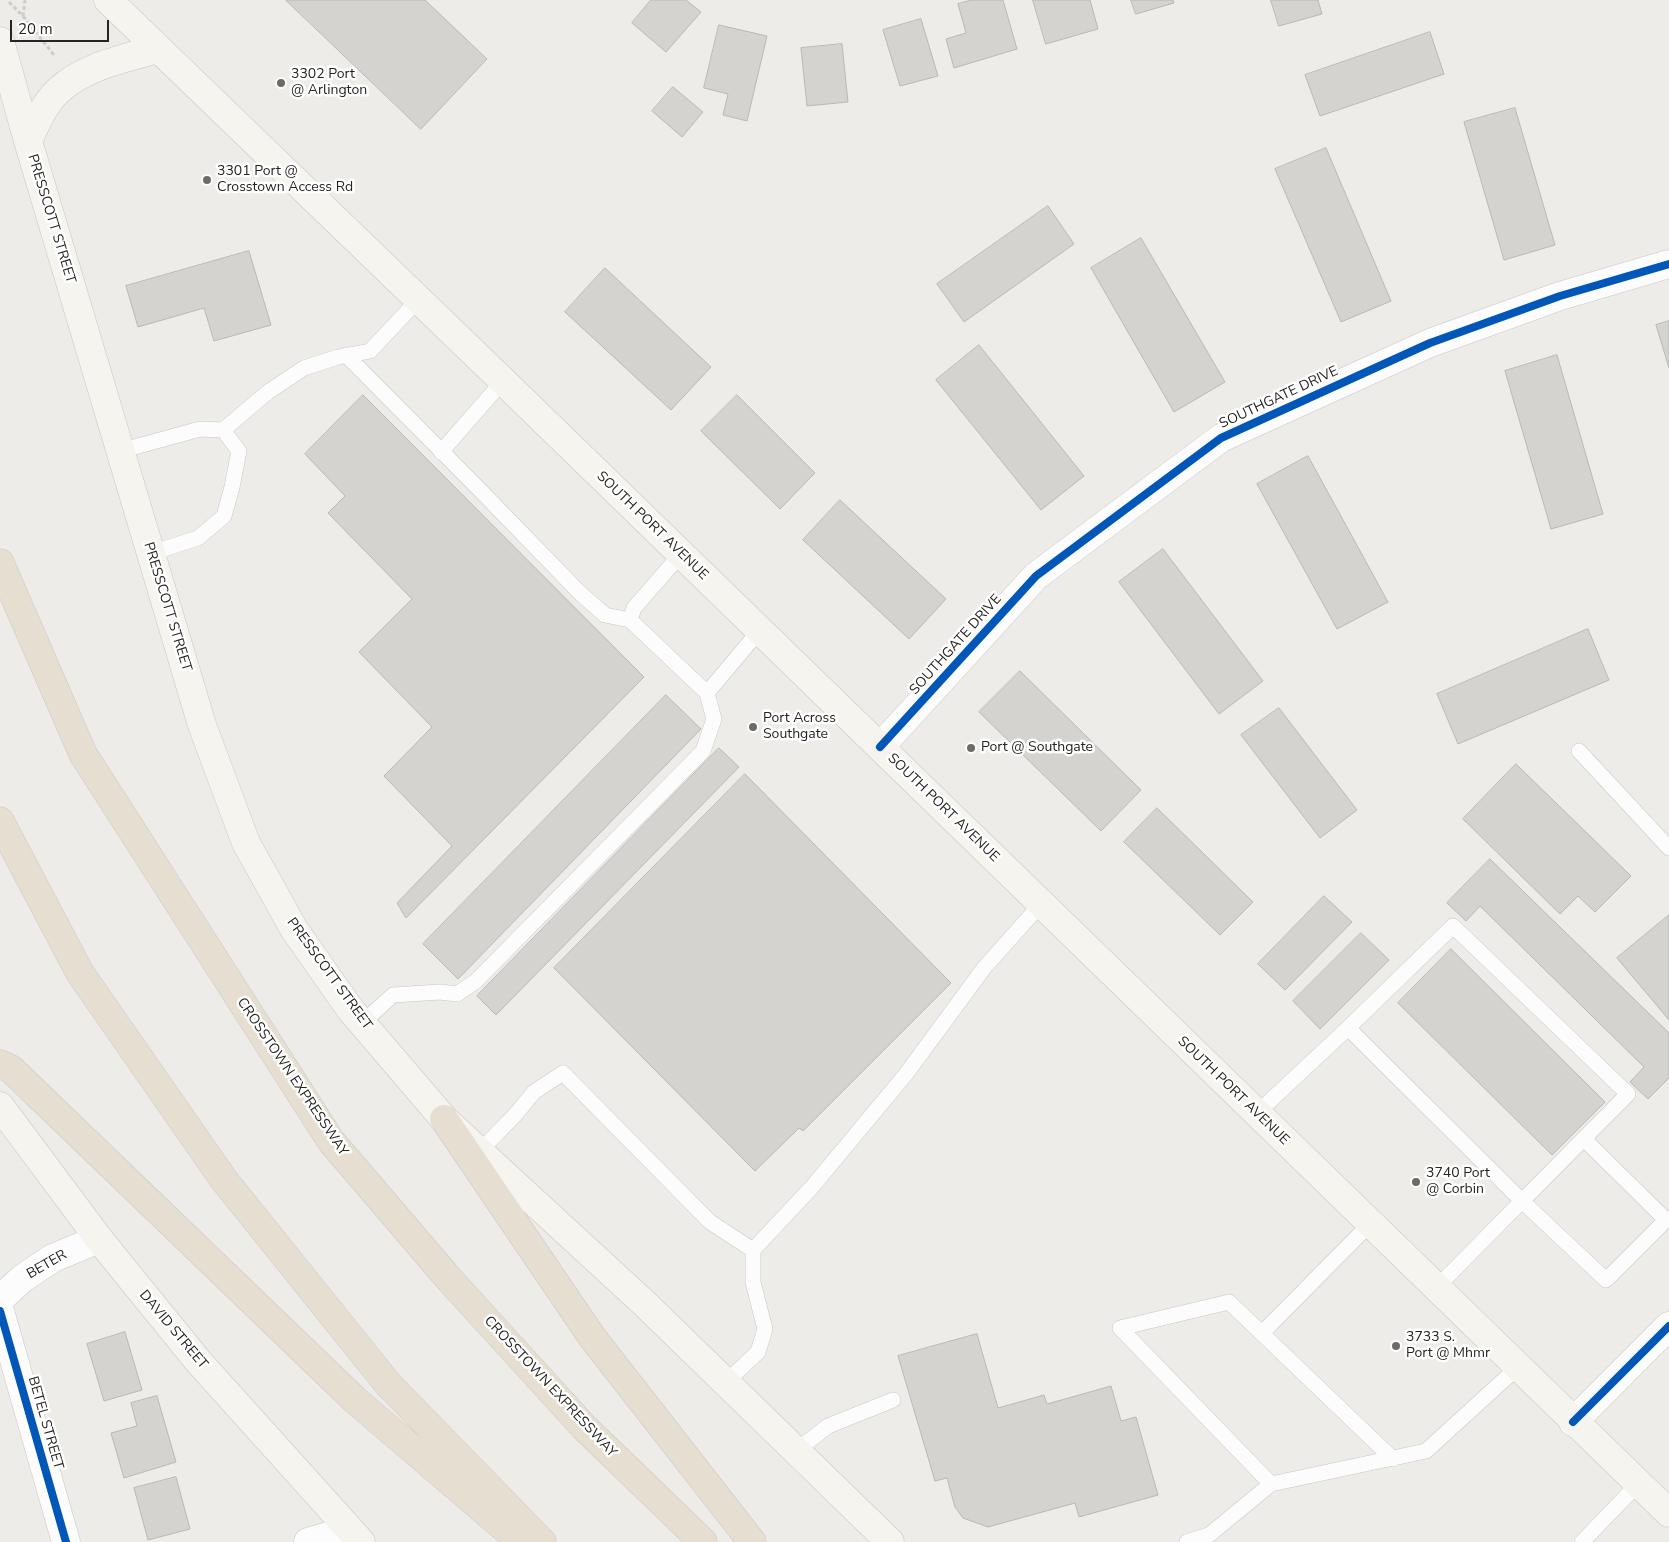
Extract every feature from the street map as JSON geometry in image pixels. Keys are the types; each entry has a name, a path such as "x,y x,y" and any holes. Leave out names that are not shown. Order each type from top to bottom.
{"highway":[{"name":"CROSSTOWN EXPRESSWAY","path":"0,563 83,754 331,1141 449,1278 584,1427 703,1542"},
{"path":"0,820 80,973 224,1180 388,1384 542,1542"},
{"path":"0,1064 11,1069 355,1400 521,1542"},
{"path":"444,1119 475,1156 592,1337 752,1542"}],"main road":[{"name":"SOUTH PORT AVENUE","path":"115,2 158,49 760,630 1573,1422 1669,1513"},
{"name":"PRESSCOTT STREET","path":"0,41 4,66 202,725 246,843 294,929 350,1009 444,1119"},
{"path":"28,141 44,108 58,91 79,76 97,68 158,49"},
{"name":"DAVID STREET","path":"0,1106 99,1239 198,1360 355,1536"},
{"path":"475,1156 644,1303 890,1542"}],"street":[{"name":"SOUTHGATE DRIVE","path":"880,747 1036,576 1221,438 1430,343 1560,296 1669,264"},
{"name":"BETER","path":"0,1299 23,1278 53,1258 99,1239"},
{"name":"BETEL STREET","path":"0,1310 66,1542"},
{"path":"1573,1422 1669,1326"},
{"path":"308,1542 355,1536"}],"lane":[{"path":"120,451 200,429 223,430 268,392 304,368 346,355 370,351 418,300"},
{"path":"346,355 581,594 605,615 630,620 708,693 714,719 703,751 476,981 457,994 440,992 393,995 362,1022"},
{"path":"441,452 503,381"},
{"path":"151,553 198,538 224,516 239,451 223,430"},
{"path":"630,620 634,608 681,554"},
{"path":"708,693 760,630"},
{"path":"1579,751 1669,848"},
{"path":"725,1383 758,1352 765,1329 753,1282 753,1250 812,1187 906,1074 984,968 1041,904"},
{"path":"1256,1114 1453,926 1628,1094 1436,1288"},
{"path":"1348,1028 1522,1201 1606,1280 1666,1220 1584,1139"},
{"path":"475,1156 515,1115 534,1092 563,1073 710,1222 753,1250"},
{"path":"1262,1333 1370,1224"},
{"path":"1271,1484 1120,1328 1229,1302 1393,1459"},
{"path":"1187,1542 1209,1536 1271,1484 1426,1452 1518,1367"},
{"path":"796,1451 828,1426 892,1400"},
{"path":"1582,1542 1638,1484"}],"path":[{"path":"23,16 25,0"},
{"path":"9,2 23,16 56,58"}],"building":[{"path":"286,0 425,0 487,59 421,129"},
{"path":"651,0 686,0 701,12 666,52 632,23"},
{"path":"972,0 1003,0 1017,49 954,68 946,39 966,33 958,4"},
{"path":"1033,0 1090,0 1098,29 1046,44"},
{"path":"1131,0 1173,0 1174,3 1136,14"},
{"path":"1271,0 1318,0 1322,14 1279,26"},
{"path":"921,19 938,76 900,86 883,30"},
{"path":"719,25 767,36 747,121 723,115 728,94 704,88"},
{"path":"1430,32 1444,74 1320,116 1305,75"},
{"path":"842,44 848,102 807,106 801,48"},
{"path":"673,87 703,112 682,137 652,111"},
{"path":"1515,108 1555,245 1504,260 1464,122"},
{"path":"1326,148 1391,301 1341,322 1275,169"},
{"path":"1048,206 1074,244 964,322 937,284"},
{"path":"1141,238 1225,382 1174,412 1091,268"},
{"path":"249,251 271,325 214,341 204,308 138,327 126,286"},
{"path":"605,268 711,367 671,410 565,312"},
{"path":"1669,321 1669,368 1656,325"},
{"path":"979,345 1084,476 1041,510 936,380"},
{"path":"1557,355 1603,514 1551,529 1505,371"},
{"path":"363,395 644,677 406,918 397,903 452,846 384,776 432,727 359,652 412,599 328,513 345,496 305,454"},
{"path":"737,395 815,473 780,509 701,431"},
{"path":"1308,456 1388,602 1337,629 1257,484"},
{"path":"840,500 946,599 909,639 803,540"},
{"path":"1163,549 1263,681 1219,714 1119,582"},
{"path":"1588,629 1609,680 1458,744 1437,694"},
{"path":"1020,671 1141,790 1101,831 979,712"},
{"path":"666,695 701,729 458,979 423,944"},
{"path":"1279,708 1357,810 1320,838 1241,735"},
{"path":"719,748 739,767 496,1015 477,996"},
{"path":"1516,764 1631,876 1595,912 1578,896 1560,914 1463,819"},
{"path":"745,774 951,983 803,1131 799,1128 755,1171 554,968"},
{"path":"1157,808 1253,902 1220,935 1124,842"},
{"path":"1490,859 1669,1033 1669,1078 1648,1099 1630,1082 1644,1067 1480,906 1466,921 1447,903"},
{"path":"1324,896 1352,922 1285,990 1258,964"},
{"path":"1669,915 1669,1020 1617,958"},
{"path":"1361,933 1389,960 1320,1029 1293,1001"},
{"path":"1451,949 1605,1102 1552,1155 1398,1003"},
{"path":"125,1332 142,1390 104,1401 87,1344"},
{"path":"977,1334 998,1408 1044,1395 1047,1404 1111,1386 1121,1421 1136,1417 1158,1495 1079,1517 1075,1503 988,1527 963,1518 955,1507 947,1478 935,1481 898,1356"},
{"path":"157,1396 176,1462 124,1478 111,1433 137,1426 131,1403"},
{"path":"176,1477 190,1529 148,1540 134,1488"}],"cycle path":[{"path":"880,747 1036,576 1221,438 1430,343 1560,296 1669,264"},
{"path":"0,1311 66,1542"},
{"path":"1573,1422 1669,1326"}],"place":[{"name":"3302 Port @ Arlington","path":"281,83"},
{"name":"3301 Port @ Crosstown Access Rd","path":"207,180"},
{"name":"Port Across Southgate","path":"753,727"},
{"name":"Port @ Southgate","path":"971,748"},
{"name":"3740 Port @ Corbin","path":"1416,1182"},
{"name":"3733 S. Port @ Mhmr","path":"1396,1346"}]}
